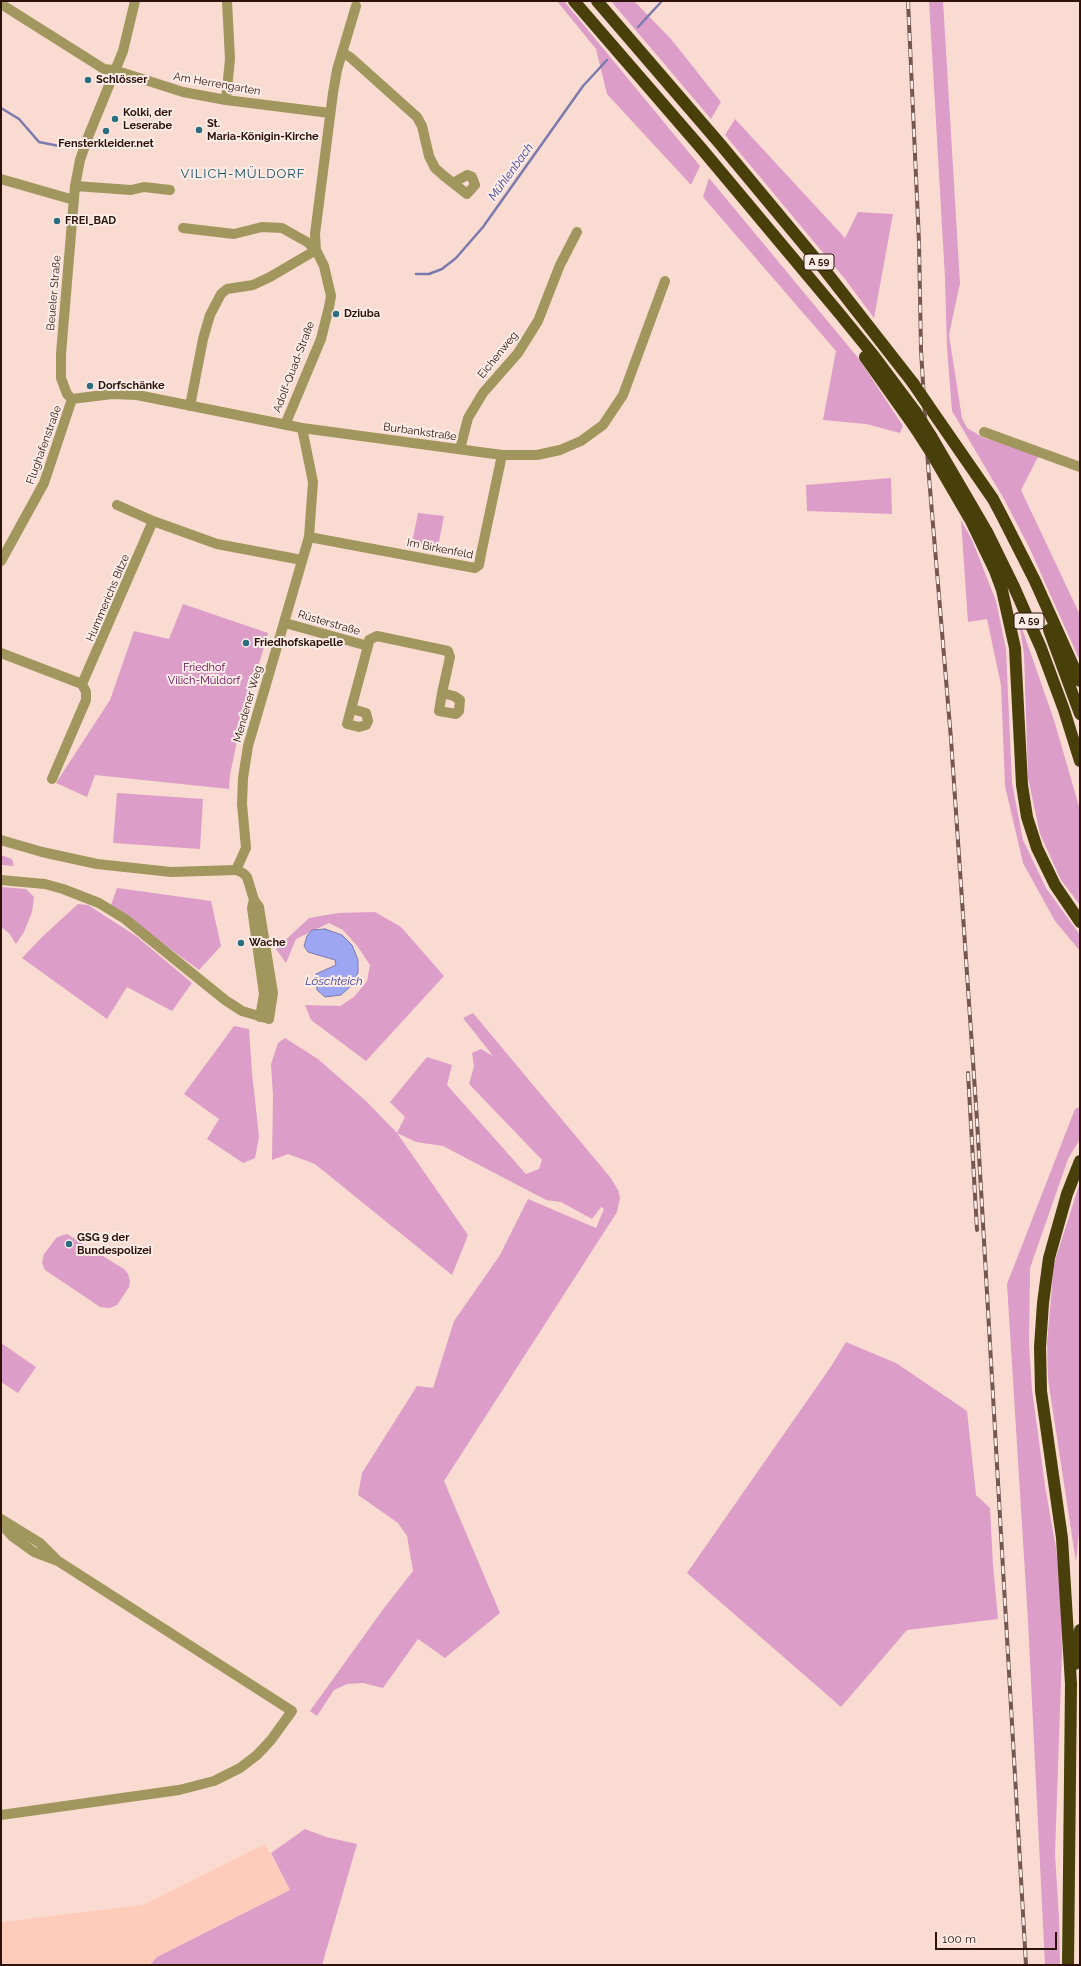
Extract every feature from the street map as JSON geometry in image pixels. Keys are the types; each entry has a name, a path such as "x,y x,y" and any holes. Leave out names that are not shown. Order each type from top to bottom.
{"highway":[{"name":"A 59","path":"574,1 701,148 839,313 874,356 931,436 937,454 956,476 987,532 1029,621 1064,710 1080,761"},
{"name":"A 59","path":"597,1 721,145 820,264 913,383 940,421 962,455 1026,576 1052,637 1080,714"},
{"path":"839,313 868,361 916,429 937,454 942,471 957,496 995,571 1009,615 1015,648 1022,786 1027,817 1036,848 1055,885 1080,922"},
{"path":"962,455 993,499 1020,550 1080,681"},
{"path":"1068,1965 1071,1684 1062,1538 1041,1391 1040,1347 1043,1303 1049,1258 1067,1194 1080,1161"},
{"path":"1071,1684 1080,1630"}],"street":[{"name":"Beueler Straße","path":"72,399 67,394 61,378 61,354 75,186 80,160 114,70 123,51 135,1"},
{"path":"226,100 230,59 227,1"},
{"name":"Am Herrengarten","path":"1,4 104,69 114,70 183,92 226,100 330,113"},
{"path":"316,250 315,234 330,113 337,70 356,6"},
{"path":"343,53 350,57 417,117 422,126 429,156 435,168 453,183"},
{"path":"1,179 74,200"},
{"path":"75,186 131,190 144,187 170,190"},
{"path":"184,228 234,234 262,227 282,228 307,242 316,250"},
{"name":"Eichenweg","path":"460,449 468,418 482,393 518,353 538,321 560,265 577,232"},
{"path":"190,406 203,339 210,315 221,294 227,289 253,285 270,277 316,250"},
{"name":"Adolf-Quad-Straße","path":"285,425 321,339 331,296 324,266 316,250"},
{"name":"Burbankstraße","path":"72,399 112,394 137,395 302,428 502,455 537,455 560,450 582,441 603,424 623,395 665,281"},
{"name":"Flughafenstraße","path":"1,561 44,483 72,399"},
{"name":"Mendener Weg","path":"236,870 246,848 242,804 243,778 248,746 309,537 314,482 302,428"},
{"path":"984,432 1080,467"},
{"name":"Im Birkenfeld","path":"309,537 475,568 479,565 502,455"},
{"path":"117,505 154,521 217,544 302,560"},
{"name":"Hummerichs Bitze","path":"82,684 154,521"},
{"name":"Rüsterstraße","path":"285,623 368,646"},
{"name":"Rüsterstraße","path":"352,709 369,640 377,636 448,651 450,657 442,693"},
{"path":"1,653 82,684 86,692 86,700 52,779"},
{"path":"1,840 42,852 97,864 171,872 236,870 243,873 247,877 254,900 259,907 259,930 263,960 265,1018 242,1011 226,1000 125,919 99,903 64,889 46,884 1,880"},
{"path":"1,1519 40,1543 58,1561"},
{"path":"1,1524 13,1537 34,1552 58,1561 292,1711 257,1755 236,1771 214,1781 179,1790 4,1813"}],"shaded area":[{"path":"265,1844 290,1890 157,1957 150,1965 1,1965 1,1922 143,1905"}],"green space":[{"path":"557,1 564,1 700,166 691,185 607,94 596,49"},
{"path":"611,1 634,1 671,39 721,102 711,119"},
{"path":"929,1 943,1 960,283 949,335 962,418 967,428 984,438 1039,455 1021,490 1080,615 1080,661 1029,547 1004,499 952,411 947,348 945,278"},
{"path":"735,119 845,238 858,212 893,214 874,318 845,279 725,135"},
{"path":"709,178 859,359 903,426 900,433 866,424 823,420 836,351 703,197"},
{"path":"891,478 892,514 807,511 806,485"},
{"path":"418,513 444,516 438,547 412,543"},
{"path":"961,520 972,540 996,601 1006,649 1012,783 1023,840 1046,888 1080,935 1080,951 1055,921 1023,863 1005,786 1001,685 987,619 968,622"},
{"name":"Friedhof Vilich-Müldorf","path":"183,604 268,633 238,736 230,775 229,789 95,775 87,797 56,783 110,700 134,631 169,639"},
{"path":"1018,617 1054,720 1080,810 1080,905 1061,880 1040,834 1028,778 1024,654"},
{"path":"117,793 203,799 200,849 113,843"},
{"path":"1,855 12,859 14,866 1,865"},
{"path":"1,887 26,889 34,897 32,912 24,932 16,944 9,933 1,927"},
{"path":"117,888 211,901 221,946 199,970 111,905"},
{"path":"78,904 88,905 136,936 192,983 172,1011 127,987 107,1019 22,958 42,937"},
{"path":"375,912 401,927 444,976 366,1061 311,1020 305,1005 340,1006 354,997 367,981 370,965 358,947 343,930 329,923 296,939 286,963 276,949 309,918 338,913"},
{"path":"473,1013 610,1177 618,1190 620,1198 617,1212 444,1481 500,1613 445,1658 418,1639 383,1688 363,1683 347,1684 334,1690 317,1716 310,1711 384,1608 413,1571 407,1536 398,1523 358,1495 362,1473 417,1386 433,1388 454,1321 500,1255 528,1199 596,1228 604,1209 601,1207 592,1219 561,1202 546,1200 443,1146 416,1142 397,1133 405,1117 390,1102 427,1057 452,1065 447,1085 526,1174 539,1169 542,1160 469,1084 474,1066 472,1053 481,1049 493,1056 463,1018"},
{"path":"234,1026 249,1029 259,1137 255,1158 243,1163 207,1139 219,1119 184,1094"},
{"path":"285,1038 318,1059 367,1102 397,1133 468,1235 452,1275 315,1164 288,1154 272,1160 273,1096 271,1064 278,1043"},
{"path":"1080,1107 1080,1139 1068,1159 1030,1268 1029,1344 1032,1390 1045,1486 1056,1548 1061,1599 1062,1652 1055,1854 1060,1965 1045,1965 1028,1621 1007,1284 1075,1109"},
{"path":"1080,1182 1080,1522 1076,1562 1048,1379 1047,1343 1054,1264"},
{"path":"67,1234 124,1269 128,1274 130,1281 129,1287 117,1305 110,1308 100,1307 45,1270 42,1263 44,1254 57,1237"},
{"path":"846,1342 896,1363 967,1411 976,1495 990,1508 998,1619 907,1630 841,1707 687,1573 832,1365"},
{"path":"1,1343 36,1367 18,1393 1,1382"},
{"path":"305,1829 326,1837 357,1844 322,1965 150,1965 157,1957 290,1890 271,1853"}],"water":[{"name":"Löschteich","path":"325,929 342,935 352,945 358,960 358,973 351,986 341,995 325,997 317,990 316,974 336,965 335,960 308,952 304,946 307,936 312,930"}],"waterway":[{"path":"638,27 662,1"},
{"name":"Mühlenbach","path":"416,274 429,274 442,269 456,258 483,227 583,86 607,60"},
{"name":"Mühlenbach","path":"1,108 19,119 39,142 59,146 69,142"}],"railway":[{"path":"908,1 919,242 921,350 928,465 951,739 977,1120 1026,1965"},
{"path":"968,1073 977,1230"}],"place":[{"name":"Schlösser","path":"88,80"},
{"name":"Kolki, der Leserabe","path":"115,119"},
{"name":"St. Maria-Königin-Kirche","path":"199,130"},
{"name":"Fensterkleider.net","path":"106,131"},
{"name":"FREI_BAD","path":"57,221"},
{"name":"Dziuba","path":"336,314"},
{"name":"Dorfschänke","path":"90,386"},
{"name":"Friedhofskapelle","path":"246,643"},
{"name":"Wache","path":"241,943"},
{"name":"GSG 9 der Bundespolizei","path":"69,1244"}],"district":[{"name":"VILICH-MÜLDORF","path":"243,174"}]}
